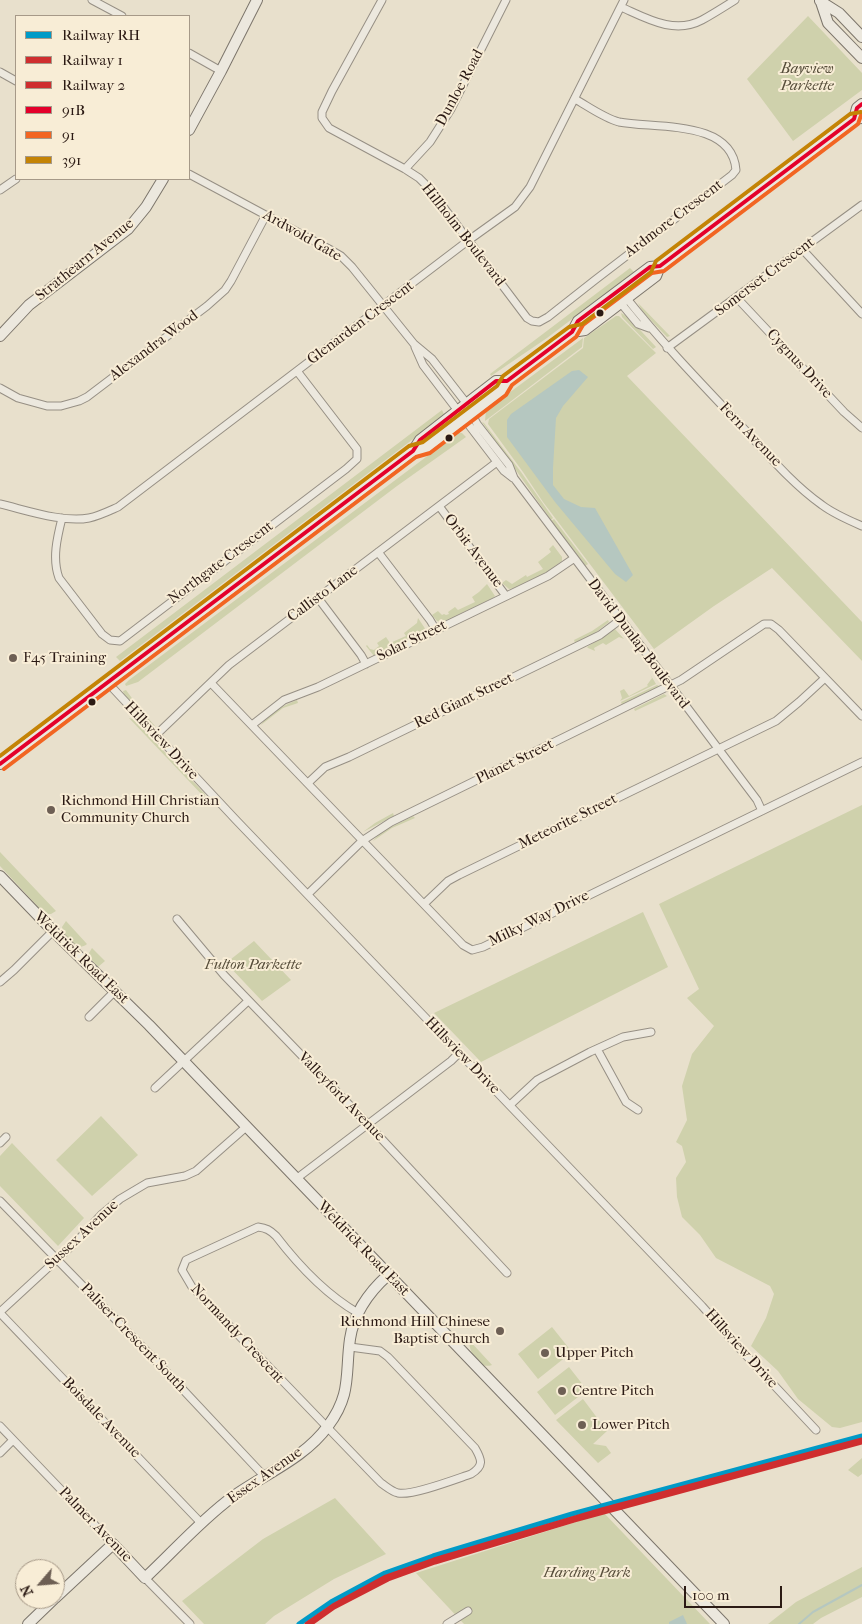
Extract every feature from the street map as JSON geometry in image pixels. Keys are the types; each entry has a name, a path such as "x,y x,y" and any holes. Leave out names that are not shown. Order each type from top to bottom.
{"street":[{"path":"92,0 120,15"},
{"path":"190,128 257,0"},
{"name":"Hillholm Boulevard","path":"382,0 332,91 322,112 322,118 329,128 419,178 429,188 527,318 532,321"},
{"name":"Dunloe Road","path":"405,169 430,142 451,109 506,0"},
{"path":"622,4 656,22 670,26 682,26 701,21 735,0"},
{"path":"820,1 839,13 862,37"},
{"path":"820,1 828,23 862,58"},
{"name":"Glenarden Crescent","path":"0,504 62,518 87,518 103,514 118,507 515,207 530,187 622,4"},
{"path":"190,54 221,70"},
{"path":"0,72 15,80"},
{"name":"Ardmore Crescent","path":"532,321 539,322 548,317 736,170 736,162 731,152 719,140 706,133 692,129 618,122 575,99"},
{"path":"0,764 413,451 420,440 465,412 496,381 507,381 572,332 578,321 620,297 650,267 660,266 858,118 857,108 862,104"},
{"name":"Ardwold Gate","path":"190,175 341,256 361,276 414,344 432,359 465,412"},
{"path":"0,190 15,180"},
{"name":"Strathearn Avenue","path":"0,336 29,305 128,229 146,207 161,180"},
{"name":"Somerset Crescent","path":"667,348 862,205"},
{"name":"Alexandra Wood","path":"0,388 18,398 46,406 61,406 86,397 207,306 225,290 266,215"},
{"path":"802,249 862,314"},
{"name":"Fern Avenue","path":"620,297 638,324 650,329 800,487 824,506 862,526"},
{"name":"Cygnus Drive","path":"737,298 844,412 862,428"},
{"name":"Ardwold Gate","path":"414,344 423,365 465,412"},
{"name":"Northgate Crescent","path":"62,518 55,557 59,578 102,634 110,640 120,641 357,459 357,449 297,371"},
{"name":"David Dunlap Boulevard","path":"465,412 497,462 504,471 514,478"},
{"name":"David Dunlap Boulevard","path":"465,412 477,424 509,466 514,478 756,800 762,811"},
{"name":"Callisto Lane","path":"156,736 229,665 497,462"},
{"name":"Orbit Avenue","path":"439,506 506,596"},
{"path":"378,552 436,630"},
{"name":"Solar Street","path":"252,725 284,700 318,687 548,576 574,558"},
{"path":"318,598 362,655 366,664"},
{"name":"Red Giant Street","path":"308,783 329,765 350,757 600,635 620,620"},
{"path":"670,686 764,624 770,624 779,630 862,716"},
{"name":"Meteorite Street","path":"424,904 448,881 459,875 776,721 825,678"},
{"name":"Hillsview Drive","path":"107,682 156,736 702,1306 816,1430"},
{"name":"Milky Way Drive","path":"211,683 463,945 472,950 478,949 862,762"},
{"name":"Planet Street","path":"308,894 371,833 670,686"},
{"name":"Weldrick Road East","path":"0,876 52,931 115,991 246,1126 724,1624"},
{"name":"Valleyford Avenue","path":"177,919 248,1001 507,1273"},
{"path":"0,982 52,931"},
{"path":"89,1017 115,991"},
{"path":"155,1088 248,1001"},
{"path":"510,1105 537,1080 623,1037 651,1032"},
{"path":"597,1049 626,1102 638,1110"},
{"path":"296,1179 459,1053"},
{"name":"Sussex Avenue","path":"0,1313 120,1199 147,1183 185,1176 196,1171 246,1126"},
{"path":"0,1143 6,1136"},
{"name":"Paliser Crescent South","path":"1,1203 157,1362 265,1477"},
{"name":"Normandy Crescent","path":"327,1428 192,1287 182,1270 183,1264 193,1256 258,1227 265,1228 276,1236 323,1288 338,1301 358,1313"},
{"name":"Essex Avenue","path":"145,1578 233,1497 296,1456 327,1428 338,1412 344,1396 349,1370 350,1338 358,1313 369,1294 388,1274"},
{"name":"Boisdale Avenue","path":"0,1313 202,1524"},
{"path":"327,1428 381,1483 390,1490 400,1493 412,1492 472,1474 481,1465 481,1458 475,1448 388,1357 380,1351 350,1348"},
{"name":"Palmer Avenue","path":"0,1426 190,1624"},
{"path":"0,1452 13,1440"},
{"path":"65,1588 113,1544"},
{"path":"28,1624 43,1609"},
{"path":"447,1624 468,1611"}],"green space":[{"name":"Bayview Parkette","path":"808,16 862,73 862,90 793,141 747,79"},
{"path":"630,268 634,272 547,338 491,376 490,374"},
{"path":"638,303 670,336 667,337 642,311"},
{"path":"621,313 628,317 656,347 653,349 622,317"},
{"path":"616,316 619,316 656,353 627,376 862,622 862,661 772,568 654,649 543,502 488,424 489,419 583,348 584,338"},
{"path":"583,338 582,347 485,421 486,410"},
{"path":"442,410 444,414 441,418 120,661 116,657"},
{"path":"482,422 521,472 553,518 551,520"},
{"path":"458,433 462,433 466,437 397,486 138,682 126,686 125,684 129,680"},
{"path":"554,519 588,564 585,566 551,521"},
{"path":"553,545 562,557 562,561 545,573 514,588 509,589 502,583 506,580 512,584 526,575 527,577 543,569 538,562 551,552 549,549"},
{"path":"487,584 495,596 493,598 443,622 437,621 432,615 438,611 442,615 446,615 455,607 458,610 475,602 472,597"},
{"path":"418,618 426,630 423,632 374,656 366,646 374,650 379,646 377,643 386,637 390,643 406,636 404,633 417,623"},
{"path":"608,620 609,622 595,633 575,643 574,640"},
{"path":"615,629 624,639 619,637 606,645 603,643 594,648 595,651 587,647"},
{"path":"650,674 656,684 620,701 622,698 620,691 624,689 629,696 648,686 652,678"},
{"path":"657,685 659,686 622,705 621,702"},
{"path":"126,690 156,727 124,695 123,691"},
{"path":"664,694 667,696 635,711 634,709"},
{"path":"297,700 298,703 283,708 261,725 272,713"},
{"path":"129,718 133,719 205,794 205,798"},
{"path":"862,805 862,1422 840,1428 832,1427 798,1399 778,1371 751,1346 766,1318 774,1294 770,1286 716,1258 700,1235 682,1217 677,1197 676,1178 686,1162 682,1146 676,1142 687,1120 682,1086 692,1054 714,1026 687,998 699,989 659,904"},
{"path":"393,813 394,816 363,832 375,823"},
{"path":"413,816 415,818 392,828 373,841 381,832"},
{"path":"0,852 56,911 47,914 42,911 0,866"},
{"path":"643,912 668,967 481,1062 434,1013"},
{"path":"66,921 87,944 79,947 68,940 62,927"},
{"name":"Fulton Parkette","path":"254,941 291,980 262,1001 226,963"},
{"path":"92,948 105,961 98,967 89,957"},
{"path":"101,1116 138,1155 92,1196 56,1160"},
{"path":"12,1143 84,1218 58,1246 0,1186 0,1156"},
{"name":"Upper Pitch","path":"552,1327 572,1352 538,1379 518,1354"},
{"path":"469,1340 492,1365 482,1365 475,1359"},
{"name":"Centre Pitch","path":"569,1367 587,1390 555,1415 537,1392"},
{"name":"Lower Pitch","path":"583,1399 607,1431 593,1444 606,1446 611,1453 598,1463 556,1420"},
{"path":"862,1458 862,1474 858,1477 848,1470"},
{"path":"335,1498 386,1554 334,1579 274,1616 265,1624 204,1624 182,1601 263,1539"},
{"name":"Harding Park","path":"604,1513 710,1624 464,1624 416,1573"},
{"path":"862,1567 862,1597 813,1624 768,1624 796,1602"}],"shaded area":[{"path":"579,370 588,377 563,406 556,418 553,485 564,499 581,507 595,508 633,575 626,582 615,574 555,502 507,437 507,420 511,414 572,371"},
{"path":"683,1615 687,1624 669,1624 669,1622"}],"waterway":[{"path":"799,1624 813,1612 862,1585"}],"rail line":[{"name":"RH","path":"299,1624 331,1602 385,1573 433,1556 572,1514 862,1436"},
{"name":"2","path":"307,1624 333,1606 386,1577 434,1560 602,1510 862,1440"},
{"name":"1","path":"310,1624 334,1607 388,1579 435,1562 574,1520 862,1442"}],"transit line":[{"name":"91B","path":"0,764 413,451 420,440 496,381 507,381 572,332 578,321 650,267 660,266 854,119 857,108 862,104"},
{"name":"391","path":"0,756 409,446 423,442 497,386 503,376 569,327 582,324 651,272 656,261 850,114 861,112"},
{"name":"91","path":"4,769 416,457 430,453 506,395 512,385 576,337 583,325 652,273 664,271 858,124 862,113"}],"place":[{"name":"F45 Training","path":"13,658"},
{"name":"Richmond Hill Christian Community Church","path":"51,810"},
{"name":"Richmond Hill Chinese Baptist Church","path":"500,1331"},
{"name":"Upper Pitch","path":"545,1353"},
{"name":"Centre Pitch","path":"562,1391"},
{"name":"Lower Pitch","path":"582,1425"}]}
